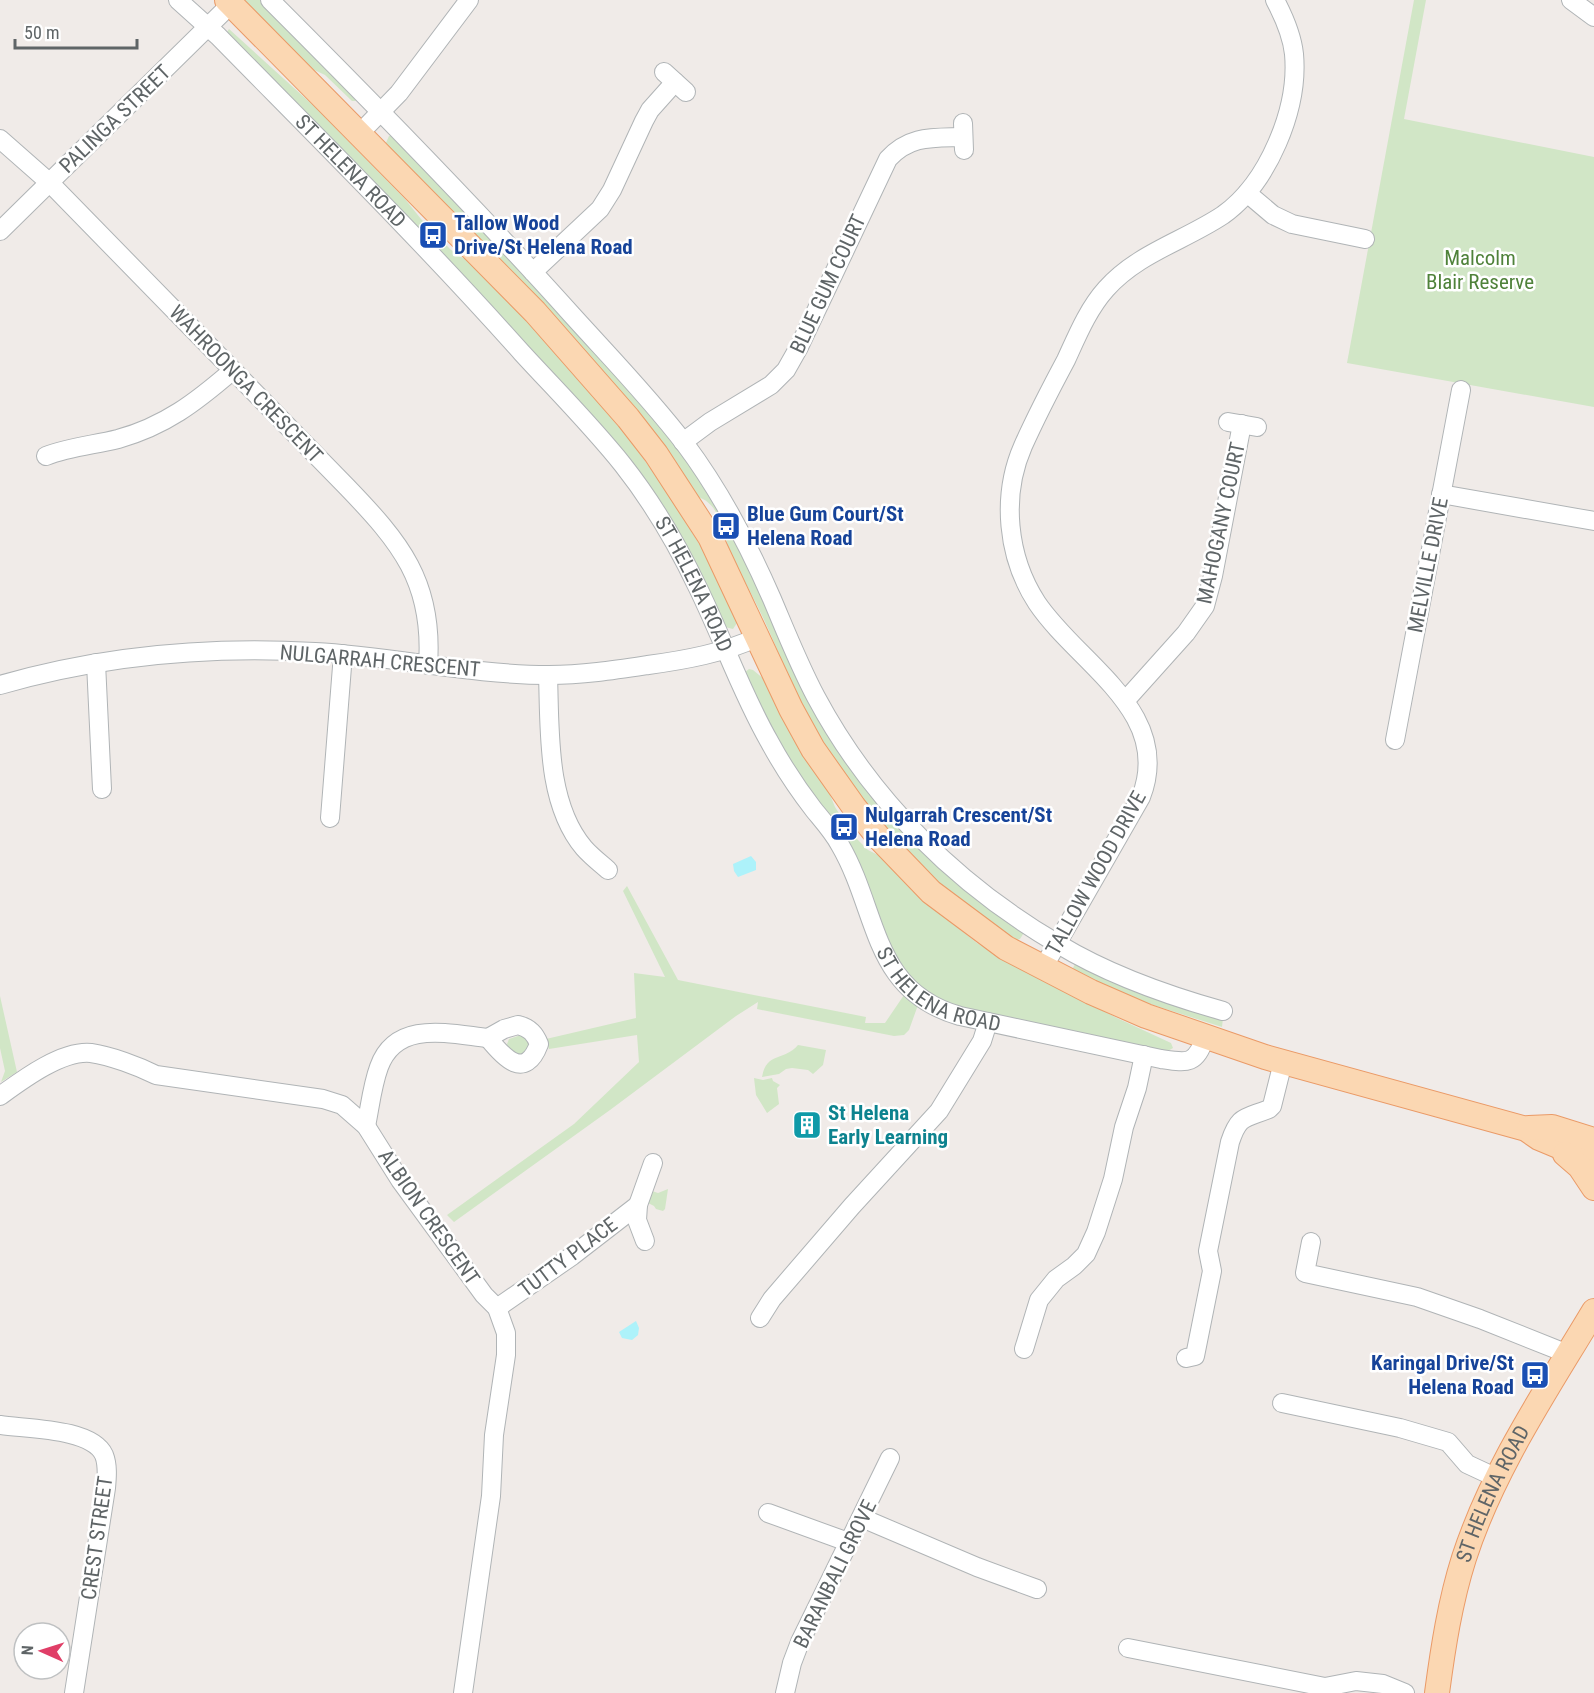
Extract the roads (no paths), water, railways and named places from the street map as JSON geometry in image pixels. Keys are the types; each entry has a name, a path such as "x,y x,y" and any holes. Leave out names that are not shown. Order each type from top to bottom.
{"main road":[{"name":"ST HELENA ROAD","path":"229,2 535,312 628,418 656,454 710,537 791,709 813,748 840,788 880,839 950,908 996,941 1043,968 1127,1008 1205,1038 1283,1062 1527,1129 1554,1145 1594,1161"},
{"name":"ST HELENA ROAD","path":"1527,1129 1552,1127 1594,1140"},
{"path":"1554,1145 1580,1167 1594,1188"},
{"name":"ST HELENA ROAD","path":"1437,1693 1453,1599 1464,1559 1497,1478 1594,1311"}],"street":[{"name":"ST HELENA ROAD","path":"178,0 208,27 455,280 621,463 647,498 670,534 700,592 741,687 771,744 798,788 835,836 846,855 890,966 909,989 927,1003 947,1012 1144,1055 1189,1061 1197,1056 1205,1038"},
{"path":"270,0 381,112 533,272 683,442 725,503 750,552 817,699 835,730 894,810 934,852 994,901 1057,944 1130,980 1223,1011"},
{"path":"359,134 399,93 469,0"},
{"name":"TALLOW WOOD DRIVE","path":"1043,968 1128,821 1145,787 1149,764 1147,743 1139,723 1125,701 1047,615 1029,589 1016,557 1010,522 1012,486 1016,469 1030,432 1086,318 1106,289 1131,266 1223,214 1248,193 1262,171 1282,131 1293,91 1294,53 1287,25 1275,0"},
{"path":"1571,0 1594,17"},
{"name":"PALINGA STREET","path":"0,231 208,27 229,2"},
{"path":"533,272 600,209 612,190 644,121 658,100 675,82"},
{"name":"BLUE GUM COURT","path":"683,442 762,391 786,370 882,170 896,151 913,141 963,137"},
{"name":"WAHROONGA CRESCENT","path":"0,139 50,183 391,535 414,572 421,590 429,630 428,664"},
{"path":"1248,193 1273,215 1292,224 1365,239"},
{"path":"46,456 68,448 117,439 153,427 191,406 232,371"},
{"name":"MELVILLE DRIVE","path":"1395,740 1461,390"},
{"name":"MAHOGANY COURT","path":"1125,701 1186,633 1205,606 1213,576 1242,424"},
{"path":"1442,494 1594,521"},
{"name":"NULGARRAH CRESCENT","path":"0,685 96,663 217,652 289,651 343,654 490,672 548,675 601,672 725,650 758,637"},
{"path":"330,818 343,654"},
{"path":"96,663 102,789"},
{"path":"548,675 550,758 558,794 570,824 584,848 608,870"},
{"path":"760,1318 772,1299 852,1206 939,1110 982,1041 988,1022"},
{"path":"366,1126 380,1064 388,1050 399,1039 426,1032 488,1038"},
{"name":"ALBION CRESCENT","path":"0,1096 45,1067 68,1056 90,1053 133,1064 156,1075 323,1099 342,1105 366,1126 418,1205 484,1295 497,1308 506,1333 506,1355 494,1435 491,1496 463,1693"},
{"path":"1024,1349 1040,1300 1056,1279 1086,1254 1096,1232 1113,1179 1124,1127 1137,1088 1144,1055"},
{"path":"1186,1359 1195,1356 1212,1271 1208,1251 1230,1142 1236,1125 1241,1119 1272,1106 1283,1062"},
{"name":"TUTTY PLACE","path":"645,1241 636,1220 638,1205 653,1163"},
{"name":"TUTTY PLACE","path":"497,1308 572,1256 638,1205"},
{"path":"1311,1242 1305,1273 1417,1298 1480,1319 1568,1354"},
{"path":"1282,1403 1400,1428 1448,1442 1467,1464 1497,1478"},
{"name":"CREST STREET","path":"0,1425 80,1435 94,1443 104,1454 107,1471 106,1488 74,1693"},
{"name":"BARANBALI GROVE","path":"785,1693 800,1642 890,1458"},
{"path":"768,1513 848,1542"},
{"path":"862,1518 966,1563 1037,1589"},
{"path":"1128,1648 1325,1687 1356,1682 1383,1684 1405,1693"}],"water":[{"path":"751,856 756,862 756,870 738,877 733,864"},
{"path":"636,1321 639,1328 638,1335 632,1340 622,1338 619,1332"}],"place":[{"name":"Tallow Wood Drive/St Helena Road","path":"433,235"},
{"name":"Blue Gum Court/St Helena Road","path":"726,526"},
{"name":"Nulgarrah Crescent/St Helena Road","path":"844,827"},
{"name":"St Helena Early Learning","path":"807,1125"},
{"name":"Karingal Drive/St Helena Road","path":"1535,1375"}],"park label":[{"name":"Malcolm Blair Reserve","path":"1480,270"}]}
